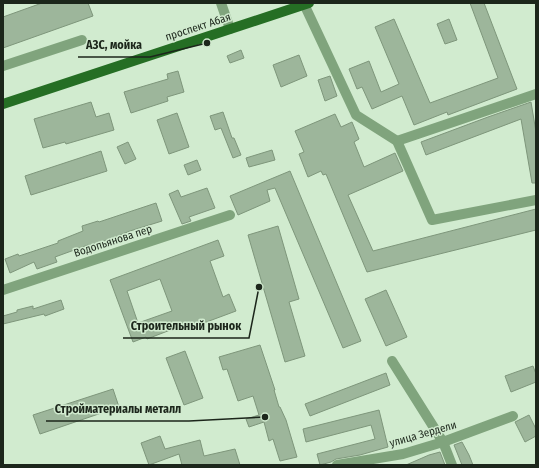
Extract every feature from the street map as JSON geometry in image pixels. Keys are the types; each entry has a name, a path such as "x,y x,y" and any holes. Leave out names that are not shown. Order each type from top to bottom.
{"main road":[{"name":"проспект Абая","path":"3,104 306,4"}],"street":[{"path":"221,3 230,29"},
{"path":"306,4 356,115 397,141 432,220 536,200"},
{"path":"3,66 82,40"},
{"path":"397,141 536,94"},
{"name":"Водопьянова пер","path":"3,290 230,215"},
{"path":"392,361 443,442 452,465"},
{"name":"улица Зердели","path":"337,465 403,454 443,442 513,416"}],"building":[{"path":"42,3 88,3 93,16 3,48 3,17"},
{"path":"470,3 484,3 517,89 448,115 447,112 414,125 402,96 372,109 362,87 357,89 349,69 369,61 381,92 399,84 375,27 394,19 430,103 498,78"},
{"path":"449,19 457,40 445,44 437,24"},
{"path":"241,50 244,58 230,63 227,56"},
{"path":"299,55 307,76 281,87 273,65"},
{"path":"178,71 184,92 167,97 168,101 131,113 124,92 168,79 167,74"},
{"path":"330,76 337,96 325,101 318,80"},
{"path":"91,102 96,117 109,113 114,130 66,144 65,142 43,148 34,119"},
{"path":"531,102 536,132 536,183 532,183 521,119 426,155 421,142"},
{"path":"223,112 232,138 234,138 241,155 233,158 221,128 215,130 210,116"},
{"path":"177,113 189,147 169,154 157,120"},
{"path":"335,114 341,127 352,122 359,139 354,142 364,167 395,153 403,171 348,195 373,251 536,209 536,230 367,272 326,174 323,175 321,171 308,177 299,154 304,152 295,131"},
{"path":"128,142 136,159 125,164 117,147"},
{"path":"272,150 275,160 249,167 246,158"},
{"path":"101,151 107,171 31,195 25,176"},
{"path":"197,160 201,170 188,175 184,165"},
{"path":"290,171 361,341 343,348 275,188 267,190 270,201 238,215 230,196"},
{"path":"207,188 215,208 189,217 191,221 182,224 169,194 178,190 181,197"},
{"path":"156,203 162,221 55,257 57,262 37,269 34,262 10,273 5,259 58,243 58,241 83,231 82,226 98,221 99,222"},
{"path":"278,226 299,299 289,302 305,356 285,362 248,235"},
{"path":"218,240 224,256 210,261 223,297 229,294 236,311 193,327 191,322 147,339 146,337 133,342 110,280","holes":["160,279 172,311 138,323 127,291"]},
{"path":"386,290 407,337 386,346 365,299"},
{"path":"61,300 64,309 45,316 44,314 3,324 3,316 17,312 17,310 33,306 33,309"},
{"path":"260,345 279,407 286,420 297,457 280,461 273,439 269,441 264,422 249,427 246,419 259,415 253,396 238,401 227,369 223,370 219,357"},
{"path":"185,351 203,398 184,405 166,358"},
{"path":"533,366 536,374 536,382 511,392 505,376"},
{"path":"386,373 390,385 310,416 305,404"},
{"path":"113,389 119,407 40,434 33,415"},
{"path":"379,410 388,447 360,455 336,459 320,465 317,454 375,439 371,425 306,442 303,429"},
{"path":"529,415 536,429 536,436 525,442 515,422"},
{"path":"160,436 165,449 200,440 204,456 235,449 240,465 182,465 179,454 149,465 141,443"},
{"path":"462,442 473,465 462,465 454,445"},
{"path":"440,452 445,465 406,465 429,455"}],"place":[{"name":"АЗС, мойка","path":"207,43"},
{"name":"Строительный рынок","path":"259,287"},
{"name":"Стройматериалы металл","path":"265,417"}]}
